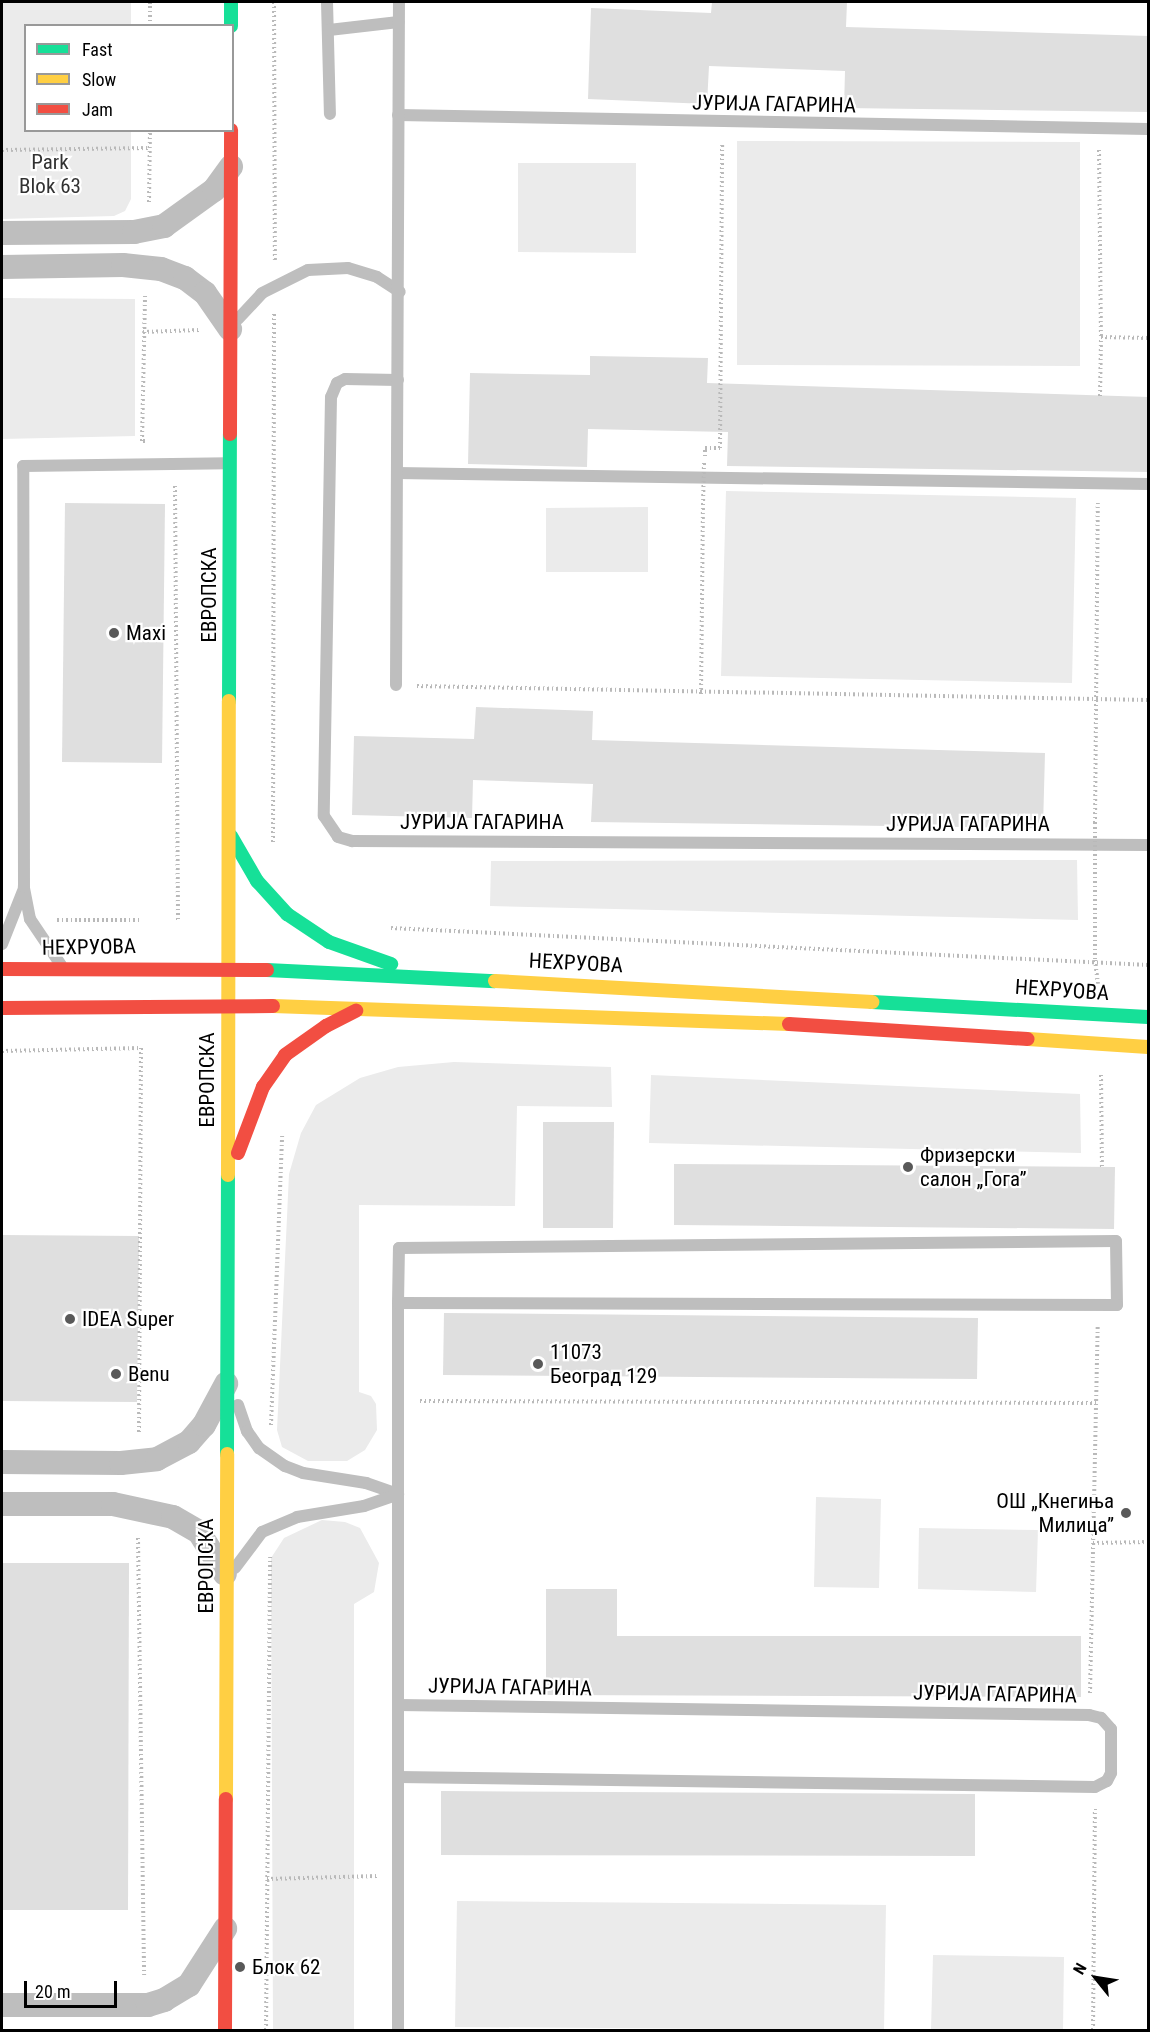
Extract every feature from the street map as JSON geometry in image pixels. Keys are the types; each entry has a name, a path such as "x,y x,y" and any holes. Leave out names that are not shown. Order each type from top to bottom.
{"street":[{"path":"231,2 231,24"},
{"name":"ЕВРОПСКА","path":"225,2031 231,132"},
{"path":"2,233 134,232 164,226 214,190 231,167"},
{"path":"2,267 123,265 161,269 185,278 205,293 230,329"},
{"path":"229,833 257,881 287,914 313,933 350,950 426,976"},
{"name":"НЕХРУОВА","path":"2,969 229,967 1149,1017"},
{"path":"2,1008 229,1005 360,1009 862,1027 1149,1047"},
{"path":"228,1187 246,1124 263,1087 285,1055 326,1026 360,1009"},
{"path":"2,1462 121,1463 157,1458 189,1442 204,1425 228,1380"},
{"path":"2,1504 113,1504 173,1517 199,1532 216,1554 227,1579"},
{"path":"2,2005 148,2005 164,2000 189,1985 227,1927"}],"lane":[{"path":"327,2 330,114"},
{"path":"396,685 400,292 399,2"},
{"path":"329,30 399,22"},
{"name":"ЈУРИЈА ГАГАРИНА","path":"398,115 722,123 1149,129"},
{"path":"230,329 250,304 275,284 295,274 335,267 369,274 400,292"},
{"name":"ЈУРИЈА ГАГАРИНА","path":"398,380 345,379 337,383 331,397 324,816 338,837 364,842 1149,845"},
{"path":"64,968 30,920 24,886 23,466 229,463"},
{"path":"397,473 1149,484"},
{"path":"2,944 24,886"},
{"name":"ЈУРИЈА ГАГАРИНА","path":"398,2031 399,1248 1116,1240 1117,1305 1098,1304"},
{"path":"398,1303 1098,1304"},
{"path":"228,1380 248,1431 270,1456 303,1473 366,1483 398,1494"},
{"path":"227,1579 251,1543 270,1529 297,1517 364,1506 398,1494"},
{"name":"ЈУРИЈА ГАГАРИНА","path":"398,1705 1089,1714 1101,1718 1111,1729 1112,1773 1107,1781 1095,1787"},
{"path":"398,1776 1095,1787"}],"path":[{"path":"150,2 150,24"},
{"path":"274,2 275,850"},
{"path":"701,694 705,448 720,448 722,123"},
{"path":"1099,128 1100,396"},
{"path":"149,211 150,132"},
{"path":"2,150 150,148"},
{"path":"145,291 142,441 153,441"},
{"path":"266,329 274,329"},
{"path":"143,332 199,330"},
{"path":"1101,337 1149,338"},
{"path":"175,464 178,920"},
{"path":"1095,960 1098,497"},
{"path":"396,685 701,694 1149,700"},
{"path":"30,920 140,920"},
{"path":"382,927 1095,960 1149,965"},
{"path":"2,1051 141,1048 139,1436"},
{"path":"1101,1062 1102,1167"},
{"path":"270,1456 282,1126"},
{"path":"1089,1714 1098,1304"},
{"path":"398,1401 1096,1403"},
{"path":"266,2031 270,1529"},
{"path":"135,1975 146,1975 138,1537"},
{"path":"1092,1544 1149,1542"},
{"path":"1093,2031 1095,1787"},
{"path":"267,1878 398,1876"}],"green space":[{"name":"Park Blok 63","path":"2,2 131,2 131,24 24,24 24,132 131,132 131,199 125,211 114,216 2,219"},
{"path":"737,141 1080,142 1080,366 737,365"},
{"path":"518,163 636,163 636,253 518,252"},
{"path":"2,298 135,299 135,436 2,439"},
{"path":"726,491 1076,498 1072,683 721,676"},
{"path":"648,507 648,572 546,572 546,508"},
{"path":"1077,860 1078,920 490,906 491,861"},
{"path":"454,1062 611,1067 612,1107 517,1106 515,1206 359,1205 359,1392 371,1396 376,1404 377,1430 365,1450 347,1461 308,1461 282,1447 277,1430 289,1174 301,1133 316,1105 360,1078 398,1067"},
{"path":"651,1075 1080,1094 1081,1153 649,1143"},
{"path":"816,1497 881,1499 879,1588 814,1587"},
{"path":"322,1520 345,1522 360,1528 379,1563 374,1592 354,1604 354,2030 273,2030 271,1558 284,1538"},
{"path":"919,1528 1038,1530 1036,1592 918,1589"},
{"path":"457,1901 886,1905 884,2030 455,2027"},
{"path":"933,1955 1064,1957 1063,2030 931,2030"}],"building":[{"path":"712,2 847,2 846,27 1149,36 1149,112 844,108 845,71 709,66 707,104 588,99 591,8 711,13"},
{"path":"590,356 708,358 707,383 1149,397 1149,472 727,466 728,432 588,429 587,467 468,464 470,373 590,375"},
{"name":"Maxi","path":"65,503 165,504 162,763 62,762"},
{"path":"476,707 593,711 592,740 1045,753 1043,828 591,822 593,784 473,780 472,818 352,815 354,736 474,739"},
{"path":"543,1122 614,1122 613,1228 543,1228"},
{"path":"674,1164 1115,1167 1114,1229 674,1225"},
{"name":"IDEA Super","path":"2,1235 139,1236 137,1402 2,1401"},
{"path":"444,1313 978,1318 977,1379 443,1375"},
{"path":"2,1563 129,1563 128,1910 2,1910"},
{"path":"546,1589 617,1589 617,1636 1081,1636 1081,1697 546,1695"},
{"path":"441,1791 975,1794 975,1856 441,1855"}],"traffic: fast":[{"path":"231,2 231,24"},
{"path":"229,701 230,434"},
{"path":"231,836 257,881 287,914 329,942 391,964"},
{"path":"267,970 495,981"},
{"path":"872,1002 1148,1017"},
{"path":"227,1454 228,1175"}],"traffic: slow":[{"path":"228,1175 229,701"},
{"path":"495,981 872,1002"},
{"path":"273,1006 789,1024"},
{"path":"1028,1039 1148,1047"},
{"path":"226,1799 227,1454"}],"traffic: jam":[{"path":"230,434 231,132"},
{"path":"2,969 267,970"},
{"path":"2,1008 273,1006"},
{"path":"238,1153 263,1087 285,1055 326,1026 356,1011"},
{"path":"789,1024 1028,1039"},
{"path":"225,2030 226,1799"}],"place":[{"name":"Maxi","path":"114,633"},
{"name":"Фризерски салон „Гога”","path":"908,1167"},
{"name":"IDEA Super","path":"70,1319"},
{"name":"11073 Београд 129","path":"538,1364"},
{"name":"Benu","path":"116,1374"},
{"name":"ОШ „Кнегиња Милица”","path":"1126,1513"},
{"name":"Блок 62","path":"240,1967"}]}
